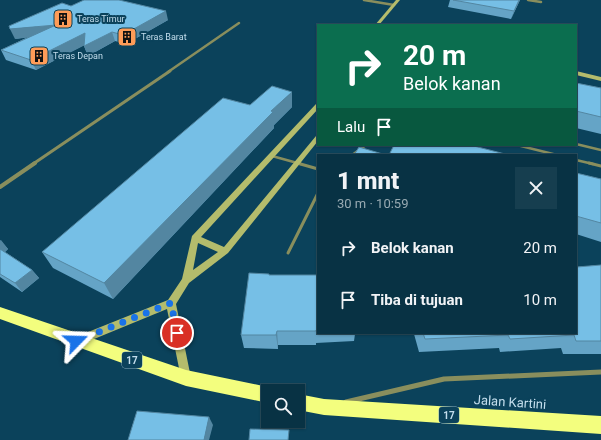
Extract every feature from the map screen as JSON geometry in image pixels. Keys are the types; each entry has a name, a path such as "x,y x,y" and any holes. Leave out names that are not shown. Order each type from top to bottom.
{"highway":[{"name":"17","path":"0,313 76,341 186,378 261,394"},
{"name":"Jalan Kartini","path":"305,403 324,407 601,425"}],"street":[{"path":"364,0 394,5"},
{"path":"378,24 398,0"},
{"path":"528,0 541,2"},
{"path":"0,187 239,23"},
{"path":"577,73 601,79"},
{"path":"186,280 195,238 317,106"},
{"path":"76,341 171,303 186,280 226,251 317,138"},
{"path":"195,238 226,251"},
{"path":"171,303 186,378"},
{"path":"324,407 444,379 601,372"}],"lane":[{"path":"577,144 601,150"},
{"path":"353,154 365,146"},
{"path":"521,146 553,154"},
{"path":"270,156 317,170"},
{"path":"577,160 601,166"},
{"path":"288,253 317,195"}],"building":[{"path":"84,0 119,0 166,11 123,35 112,32 84,46 85,33 31,60 1,50 56,25 10,29 9,26 62,3 71,6"},
{"path":"453,0 519,0 514,11"},
{"path":"577,83 601,88 601,117 577,111"},
{"path":"272,86 292,92 271,111 273,112 104,283 42,252 223,98 250,105"},
{"path":"394,146 474,146 505,154 390,154"},
{"path":"359,147 383,154 355,154"},
{"path":"577,173 601,179 601,223 577,216"},
{"path":"0,249 32,270 15,283 0,274"},
{"path":"601,265 601,341 576,341 574,335 510,339 508,335 425,339 423,334 577,334 577,267"},
{"path":"249,273 269,275 317,275 316,331 277,331 276,335 241,335"},
{"path":"137,411 209,417 204,440 128,440"},
{"path":"250,429 289,430 288,440 249,440"}],"place":[{"name":"Teras Timur","path":"63,19"},
{"name":"Teras Barat","path":"127,37"},
{"name":"Teras Depan","path":"39,56"}],"route":[{"path":"76,341 171,303 177,333"}]}
